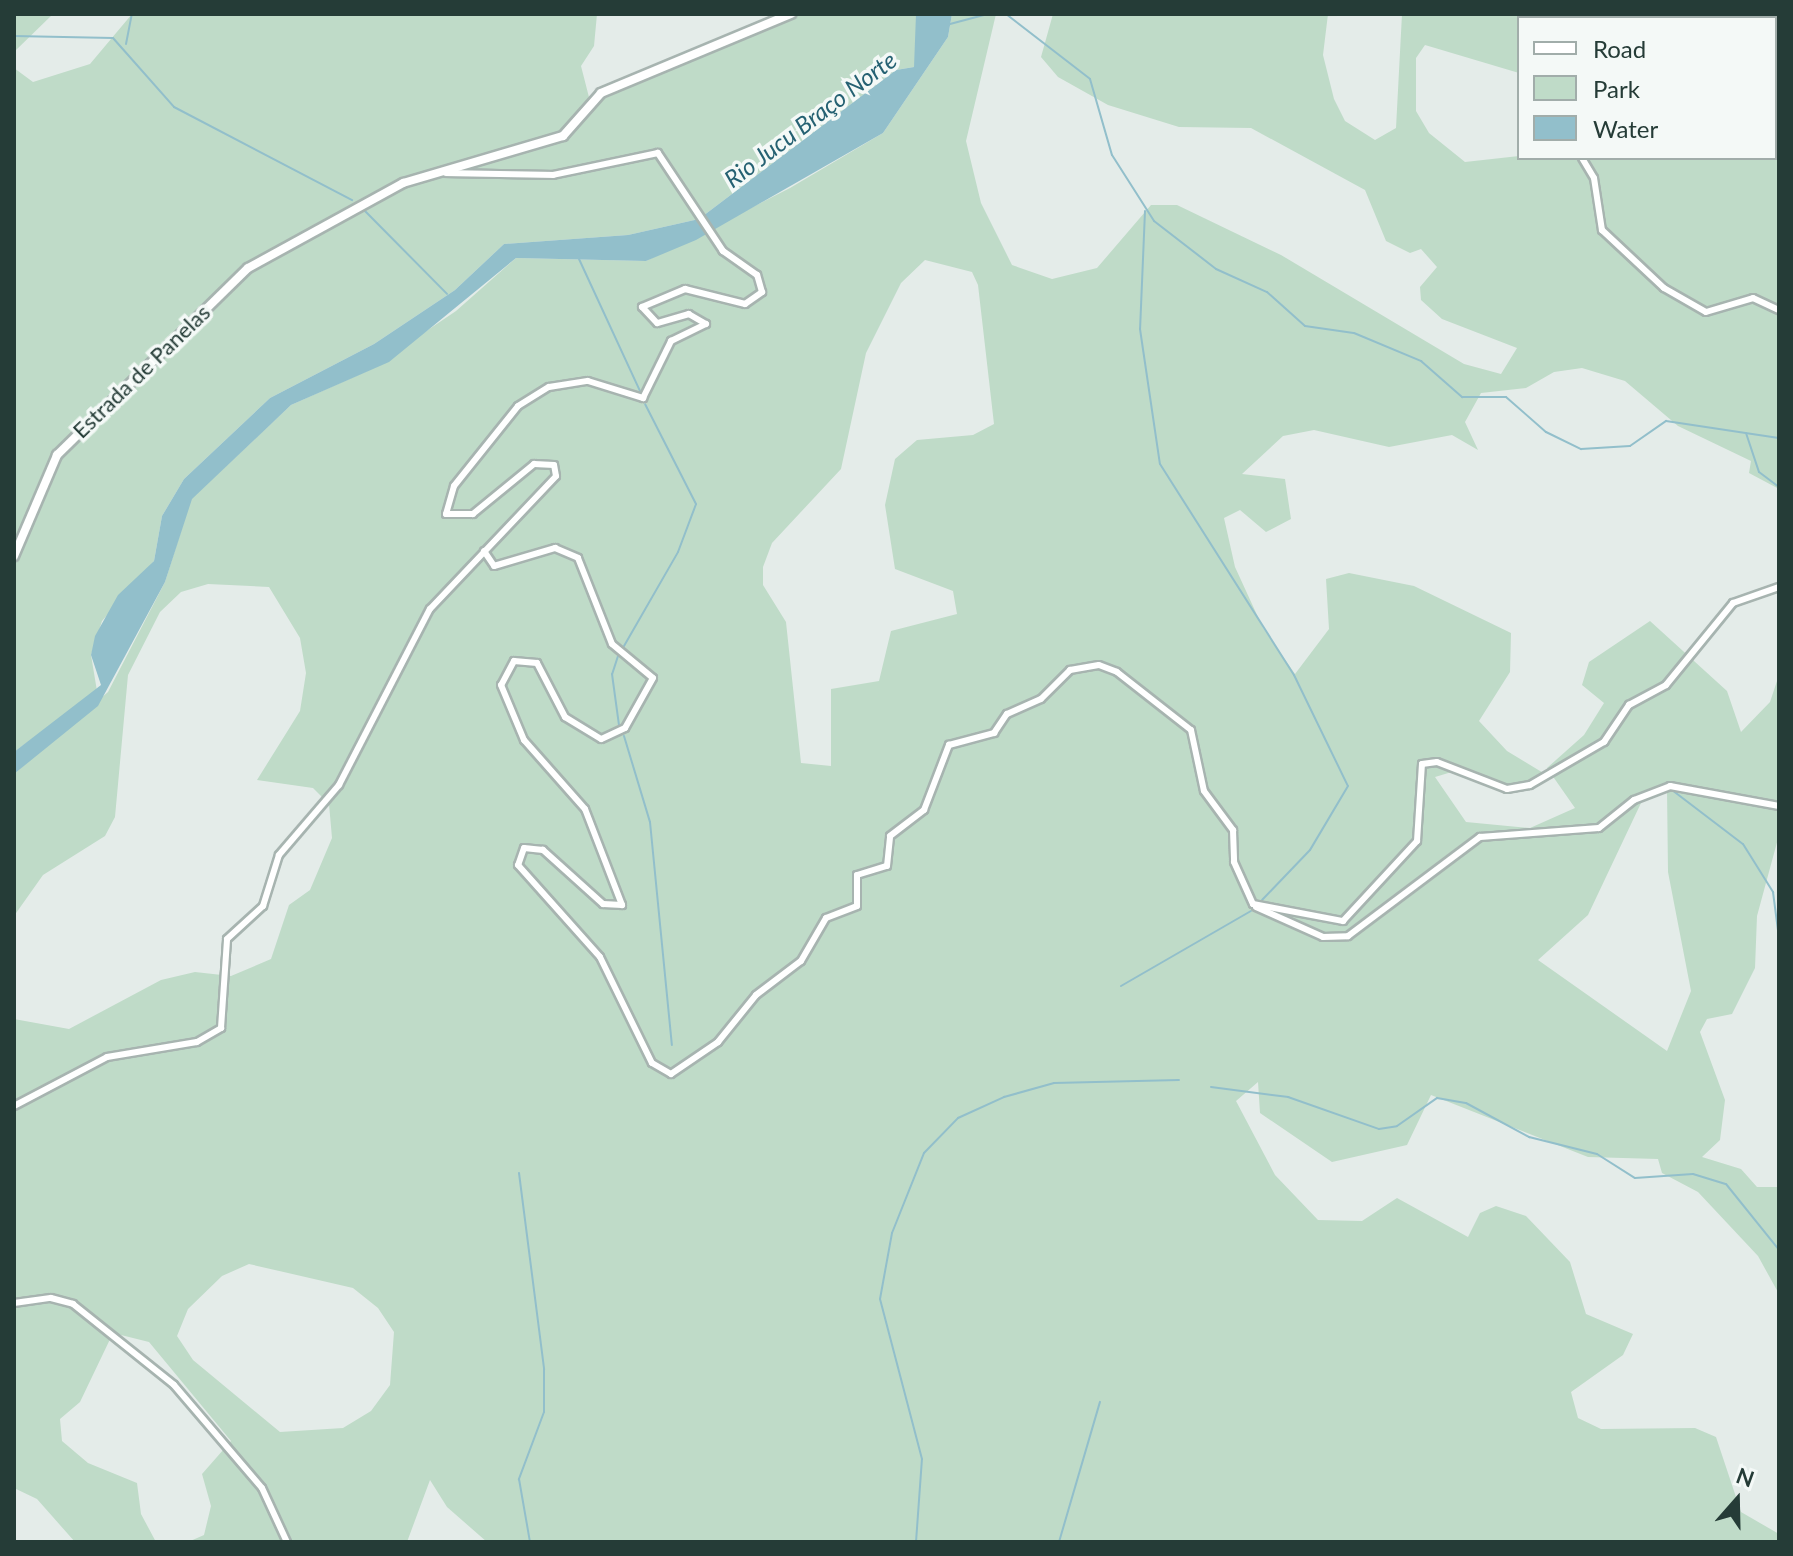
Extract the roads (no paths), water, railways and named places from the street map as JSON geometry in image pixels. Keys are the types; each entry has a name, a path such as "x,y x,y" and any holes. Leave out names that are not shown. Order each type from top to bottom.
{"street":[{"name":"Estrada de Panelas","path":"14,556 57,455 233,281 356,206 437,172 552,140 572,130 601,93 791,14"},
{"path":"14,1106 107,1057 197,1042 221,1028 227,939 263,906 279,855 339,785 430,609 558,471 546,461 534,464 473,514 446,514 454,486 518,406 549,387 588,381 643,398 671,341 706,324 689,314 657,323 642,307 699,287 745,304 758,298 757,275 715,239 700,208 672,166 649,151 570,173 437,172"},
{"path":"1583,160 1594,178 1602,230 1664,288 1706,312 1753,298 1779,310"},
{"path":"484,551 494,566 555,548 578,558 612,644 653,678 625,728 601,739 565,717 537,663 514,661 501,685 524,740 585,809 598,856 624,900 617,909 603,904 543,850 524,848 518,865 600,957 652,1063 663,1073 677,1074 718,1042 756,995 801,961 826,918 857,906 857,875 887,866 890,836 924,810 949,745 994,733 1007,714 1080,666 1117,672 1191,730 1204,791 1233,830 1234,862 1253,904 1323,937 1348,936 1480,837 1599,828 1634,800 1670,786 1779,806"},
{"path":"1253,904 1343,921 1417,841 1422,764 1437,762 1507,789 1530,785 1604,742 1629,705 1674,677 1733,603 1779,587"},
{"path":"14,1303 51,1298 73,1304 174,1385 262,1488 287,1542"}],"water":[{"name":"Rio Jucu Braço Norte","path":"916,14 952,14 948,37 883,133 696,240 646,261 516,258 389,362 291,405 192,499 165,582 98,706 14,774 14,752 101,685 91,655 95,636 118,595 154,561 162,516 184,479 270,398 374,344 455,290 504,244 628,235 699,219 896,70 914,67"}],"waterway":[{"path":"126,44 132,14"},
{"path":"950,24 987,14"},
{"path":"1006,14 1090,79 1112,155 1154,221 1216,269 1267,292 1305,326 1354,333 1421,361 1462,397 1506,397 1546,432 1581,449 1630,446 1666,421 1779,438"},
{"path":"14,36 113,38 174,107 352,200"},
{"path":"364,210 447,294"},
{"path":"1145,211 1140,329 1160,464 1294,675 1348,786 1310,850 1262,900"},
{"path":"579,259 640,391"},
{"path":"624,646 678,552 696,504 645,404"},
{"path":"1746,433 1759,472 1779,487"},
{"path":"618,656 612,674 619,725"},
{"path":"624,736 650,822 672,1045"},
{"path":"1672,790 1743,844 1773,892 1779,938"},
{"path":"1121,986 1251,911"},
{"path":"916,1542 922,1459 880,1299 892,1233 924,1153 958,1118 1004,1097 1054,1083 1179,1080"},
{"path":"1211,1087 1288,1097 1379,1129 1397,1126 1437,1098 1466,1103 1529,1137 1597,1154 1635,1178 1693,1174 1726,1184 1779,1250"},
{"path":"519,1173 544,1369 544,1412 519,1479 530,1542"},
{"path":"1059,1542 1100,1402"}]}
